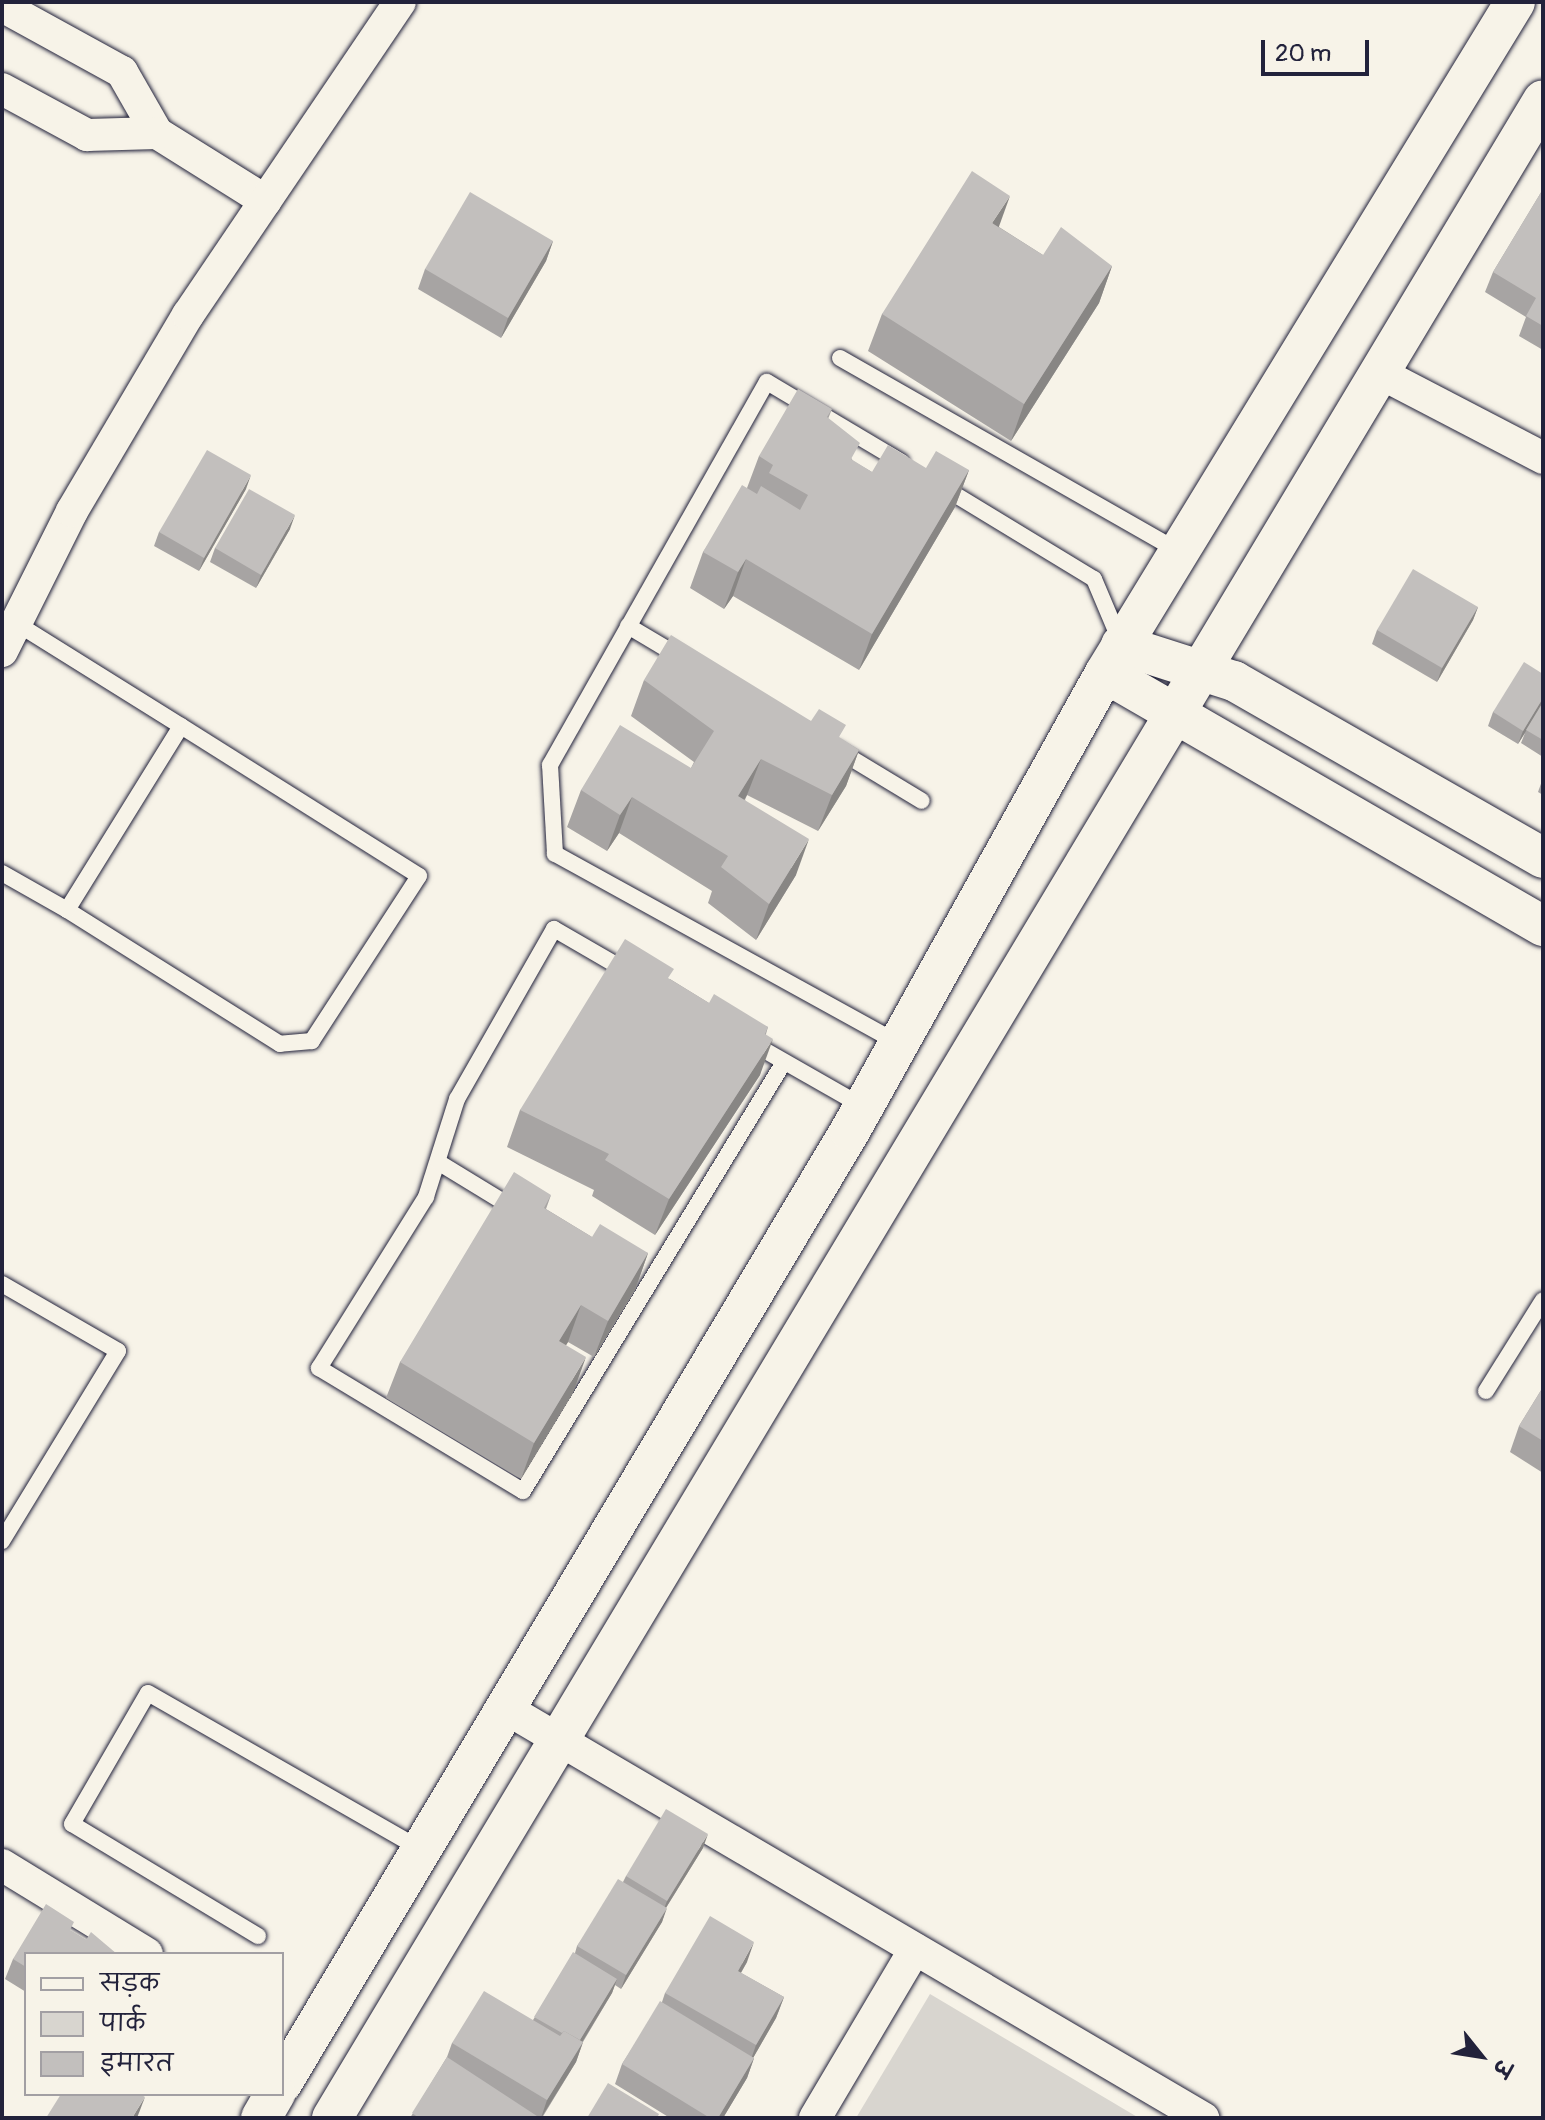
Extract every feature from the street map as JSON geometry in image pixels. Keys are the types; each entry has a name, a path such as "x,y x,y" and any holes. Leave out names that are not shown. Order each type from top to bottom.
{"street":[{"path":"9,637 87,485 266,201 400,2"},
{"path":"284,2075 292,2043 422,1850 863,1107 1113,659 1515,2"},
{"path":"2,6 122,72 157,133 266,201"},
{"path":"2,89 87,135 157,133"},
{"path":"332,2118 1543,100"},
{"path":"1380,373 1543,458"},
{"path":"1113,659 1202,667 1543,858"},
{"path":"1113,659 1178,711 1543,926"},
{"path":"505,1708 1203,2118"},
{"path":"2,1865 144,1952"},
{"path":"815,2118 915,1949"},
{"path":"261,2118 274,2096"}],"lane":[{"path":"840,358 1179,551"},
{"path":"899,1043 555,854 550,765 767,382 1094,579 1113,659"},
{"path":"628,626 695,665"},
{"path":"2,873 67,910 280,1044 312,1041 419,876 181,726 9,637"},
{"path":"67,910 181,726"},
{"path":"815,737 922,801"},
{"path":"649,984 554,929 457,1099 426,1197 319,1368 523,1491 640,1285 784,1062"},
{"path":"730,1031 863,1107"},
{"path":"438,1162 529,1218"},
{"path":"2,1284 118,1351 2,1541"},
{"path":"1486,1391 1543,1300"},
{"path":"258,1936 72,1824 148,1693 422,1850"}],"green space":[{"path":"930,1994 1139,2118 856,2118"}],"building":[{"path":"972,171 1010,196 992,223 1043,255 1061,227 1112,266 1024,404 882,314"},
{"path":"1543,189 1543,326 1526,316 1536,298 1493,272"},
{"path":"470,192 553,241 508,318 425,269"},
{"path":"798,389 832,409 827,417 860,443 851,459 872,472 888,445 926,468 936,451 969,470 872,634 746,559 738,572 703,552 742,485 757,494 761,486 800,510 808,495 769,473 773,465 759,456"},
{"path":"207,450 251,475 204,558 159,532"},
{"path":"249,489 295,515 261,575 215,548"},
{"path":"1413,569 1478,607 1442,668 1377,630"},
{"path":"671,635 811,721 819,709 846,725 839,737 859,750 832,795 761,759 738,796 809,839 769,904 721,867 728,856 632,797 620,815 581,790 620,725 691,768 714,731 644,680"},
{"path":"1524,662 1543,674 1543,698 1523,731 1493,712"},
{"path":"1543,702 1543,740 1526,730"},
{"path":"625,939 674,969 668,978 709,1003 714,994 768,1027 765,1034 773,1039 669,1199 605,1160 609,1154 520,1110"},
{"path":"514,1172 551,1195 544,1208 592,1237 600,1224 648,1253 608,1321 581,1305 559,1341 586,1357 534,1443 400,1362"},
{"path":"1543,1387 1543,1441 1519,1426"},
{"path":"666,1809 708,1834 667,1901 626,1876"},
{"path":"618,1879 667,1908 626,1975 577,1946"},
{"path":"46,1904 74,1922 70,1930 86,1940 91,1932 115,1952 24,1952 24,1966 13,1959"},
{"path":"710,1916 754,1942 738,1971 784,1997 756,2045 665,1993"},
{"path":"573,1952 617,1979 580,2040 534,2017"},
{"path":"484,1991 560,2036 564,2031 583,2042 547,2100 452,2043"},
{"path":"660,2001 754,2058 718,2118 710,2118 622,2064"},
{"path":"447,2057 540,2118 419,2118 412,2113"},
{"path":"608,2083 659,2114 657,2118 587,2118"},
{"path":"60,2096 145,2097 132,2118 46,2118"}]}
